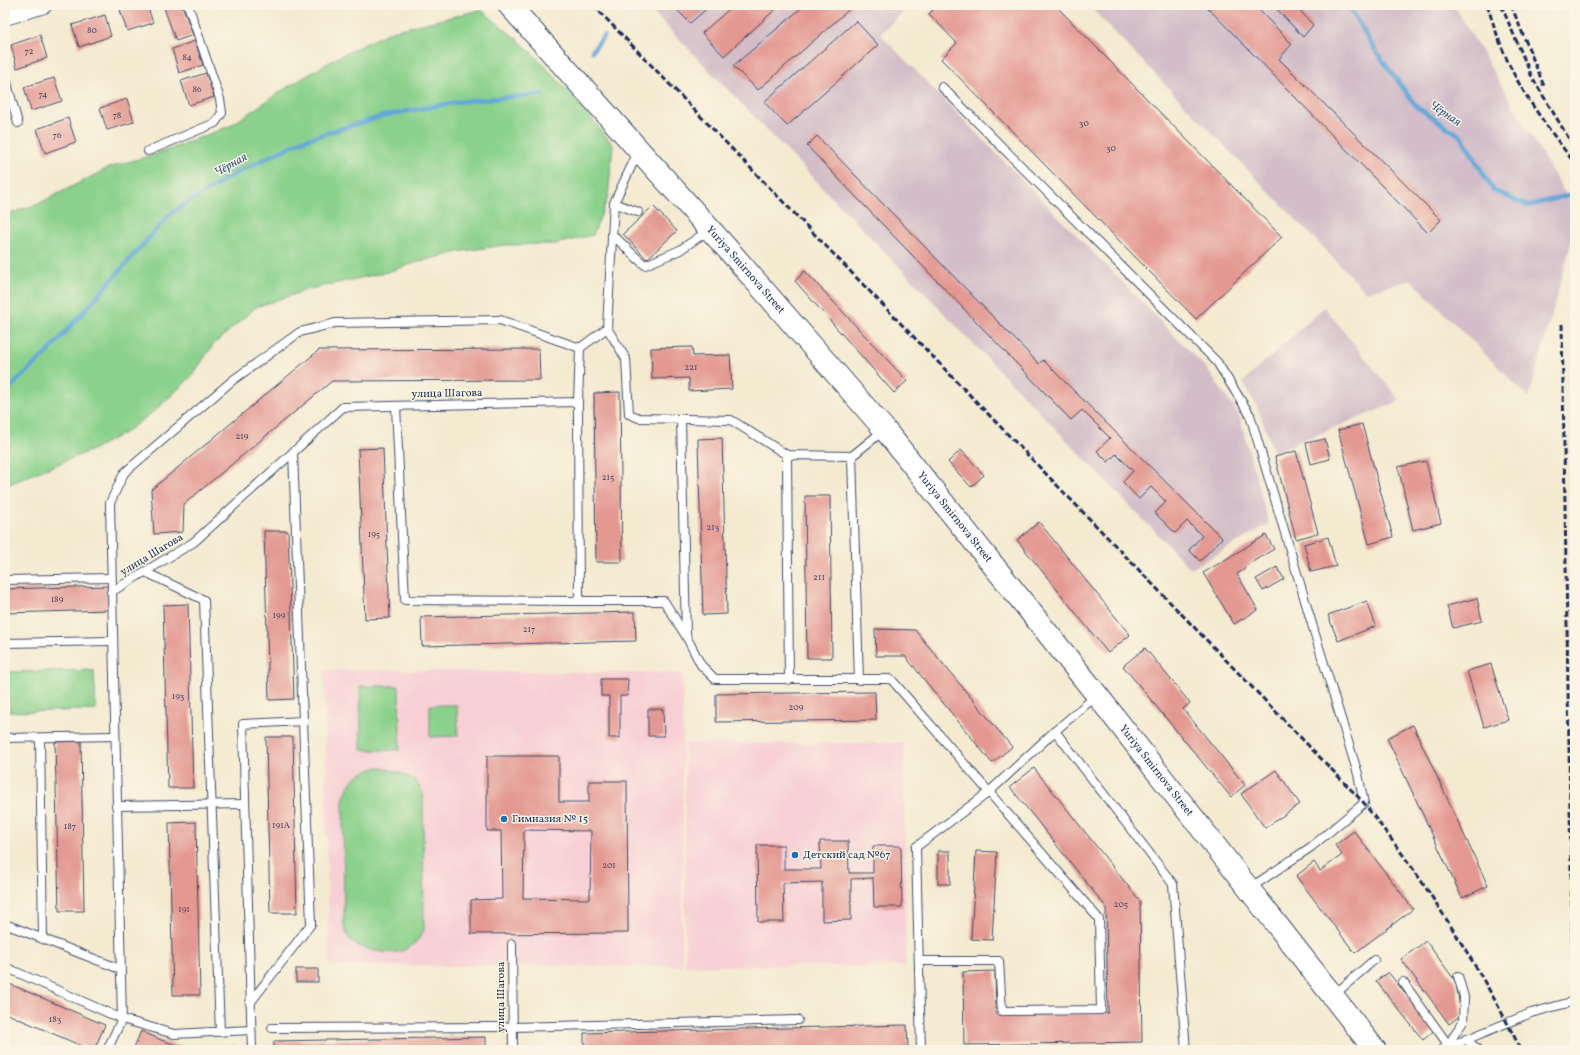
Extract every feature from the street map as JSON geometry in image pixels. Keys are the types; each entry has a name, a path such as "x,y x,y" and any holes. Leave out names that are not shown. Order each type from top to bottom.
{"main road":[{"name":"Yuriya Smirnova Street","path":"509,5 710,229 885,430 1097,695 1375,1050"}],"street":[{"path":"5,17 44,5"}],"lane":[{"path":"148,151 215,123 222,113 220,99 188,5"},
{"path":"5,76 18,123"},
{"path":"942,87 1217,362 1250,415 1358,774 1364,803 1311,847 1249,889"},
{"path":"639,150 614,203 607,328 626,359 629,414 639,418 731,420 787,454 852,456 885,430"},
{"path":"614,203 638,212"},
{"path":"612,235 625,245 635,257 645,265 680,250 710,229"},
{"path":"107,1050 122,1019 112,641 110,503 124,473 233,380 300,332 336,323 500,320 580,348"},
{"path":"580,348 607,328"},
{"path":"579,601 578,402 580,348"},
{"name":"улица Шагова","path":"111,592 194,542 343,407 578,402"},
{"path":"396,406 405,600 664,601 686,636 700,665 715,680 891,680 1099,919 1101,1010 1002,1011 1000,961 919,961"},
{"path":"681,419 686,636"},
{"path":"250,1003 311,924 293,452"},
{"path":"787,454 789,680"},
{"path":"852,456 859,680"},
{"path":"145,572 204,600 220,1032"},
{"path":"5,580 111,578"},
{"path":"5,643 112,641"},
{"path":"921,1050 916,847 989,792 1055,731 1097,695"},
{"path":"252,1050 243,724 303,721"},
{"path":"1055,731 1173,884 1186,1050"},
{"path":"5,738 115,736"},
{"path":"40,738 43,939"},
{"path":"116,806 245,804"},
{"path":"5,924 120,969"},
{"name":"улица Шагова","path":"512,944 512,1050"},
{"path":"1333,996 1374,960"},
{"path":"5,967 122,1019 174,1034 251,1030"},
{"path":"1445,1048 1463,1022 1464,997 1458,976"},
{"path":"1403,982 1445,1048"},
{"path":"1445,1048 1531,1013 1575,1001"},
{"path":"272,1028 512,1027 798,1020"},
{"path":"1466,1039 1478,1050"}],"shaded area":[{"path":"653,5 910,5 880,34 1207,369 1239,415 1269,524 1191,569 649,8"},
{"path":"1088,5 1454,5 1575,210 1575,229 1529,398 1411,280 1366,292"},
{"path":"1324,307 1400,401 1274,452 1258,409 1243,382"},
{"name":"Гимназия № 15","path":"324,670 683,673 682,966 329,966"},
{"name":"Детский сад №67","path":"904,743 906,966 685,966 685,744"}],"green space":[{"path":"481,10 520,42 542,63 613,145 608,197 593,235 555,244 505,245 463,251 421,261 387,272 310,289 256,307 213,345 192,376 157,409 126,432 92,450 5,486 5,215 38,204 108,168 162,152 230,126 283,90 338,57 392,31"},
{"path":"94,670 96,710 10,712 8,672"},
{"path":"360,686 399,686 400,750 361,750"},
{"path":"430,705 457,705 458,736 430,737"},
{"path":"378,767 398,772 415,780 423,793 424,930 414,944 400,951 393,952 377,951 358,945 349,938 344,927 343,801 348,787 354,778"}],"building":[{"path":"136,5 147,5 153,23 127,31 120,10"},
{"path":"163,5 182,5 193,35 176,41"},
{"path":"681,5 711,5 690,23 676,9"},
{"path":"734,5 780,5 724,56 702,33"},
{"path":"805,5 854,5 758,90 733,66"},
{"path":"938,5 1055,5 1282,237 1196,319 941,59 957,43 929,14"},
{"path":"1205,5 1254,5 1292,44 1279,59 1441,220 1428,233"},
{"path":"1273,5 1295,5 1313,25 1303,37"},
{"path":"105,15 111,36 79,47 72,25"},
{"path":"856,21 878,45 787,126 764,102"},
{"path":"40,35 47,58 17,68 11,45"},
{"path":"195,41 203,65 179,73 172,49"},
{"path":"206,73 214,97 189,105 181,81"},
{"path":"54,78 62,101 31,111 24,87"},
{"path":"127,99 134,122 107,130 100,108"},
{"path":"68,118 76,142 45,153 37,129"},
{"path":"817,136 1039,364 1043,360 1222,538 1200,561 1189,550 1202,536 1187,521 1175,533 1155,513 1166,502 1151,487 1139,499 1123,482 1133,471 1116,454 1108,462 1097,451 1110,438 1082,410 1071,420 807,146"},
{"path":"653,206 677,231 647,259 623,234"},
{"path":"805,271 907,381 894,393 795,281"},
{"path":"692,347 693,356 730,355 732,389 689,391 689,378 652,379 651,348"},
{"path":"539,349 540,380 332,381 184,504 183,532 154,534 151,490 319,350"},
{"path":"620,392 622,562 596,562 594,393"},
{"path":"1362,424 1393,537 1369,544 1338,430"},
{"path":"722,438 727,614 703,615 698,439"},
{"path":"1325,439 1330,459 1311,464 1306,443"},
{"path":"383,448 390,618 365,619 358,449"},
{"path":"961,450 984,475 971,487 948,462"},
{"path":"1296,451 1318,533 1296,539 1275,457"},
{"path":"1426,461 1441,523 1413,530 1398,467"},
{"path":"805,496 830,496 832,658 807,658"},
{"path":"1039,522 1130,635 1108,653 1017,540"},
{"path":"264,531 288,531 294,699 269,700"},
{"path":"1266,535 1274,549 1244,567 1245,569 1237,574 1258,610 1234,624 1203,573"},
{"path":"1328,537 1336,566 1311,572 1304,544"},
{"path":"1277,567 1284,579 1263,591 1256,579"},
{"path":"109,586 109,610 5,613 5,589"},
{"path":"1477,598 1482,621 1453,628 1447,606"},
{"path":"1367,601 1376,626 1338,641 1328,615"},
{"path":"188,604 193,788 168,788 163,605"},
{"path":"635,612 636,641 422,646 421,617"},
{"path":"875,629 915,630 1012,747 992,763 905,656 876,656"},
{"path":"1145,648 1190,703 1183,709 1245,785 1231,797 1123,666"},
{"path":"1491,664 1508,720 1484,727 1467,671"},
{"path":"601,679 628,679 627,696 620,696 620,738 609,738 609,696 601,696"},
{"path":"875,692 876,720 716,722 716,694"},
{"path":"648,709 663,709 664,736 648,736"},
{"path":"1413,725 1488,886 1462,898 1387,738"},
{"path":"266,737 293,737 297,913 270,913"},
{"path":"81,741 84,911 59,911 55,742"},
{"path":"487,756 559,756 559,802 589,802 589,781 627,781 628,933 471,934 471,900 502,899 501,831 487,831","holes":["524,830 591,831 590,899 523,898"]},
{"path":"1034,768 1140,901 1142,1042 964,1045 963,972 995,971 996,1015 1108,1013 1106,907 1010,787"},
{"path":"1276,770 1300,804 1265,828 1241,794"},
{"path":"196,822 200,995 173,995 169,823"},
{"path":"1354,831 1413,909 1355,953 1296,876 1314,862 1320,871 1342,855 1335,845"},
{"path":"820,841 848,841 849,873 873,873 873,846 901,846 902,907 874,907 873,878 851,879 851,920 822,921 822,882 783,883 784,922 758,922 757,845 784,845 784,869 821,869"},
{"path":"938,851 950,851 950,884 938,884"},
{"path":"976,851 997,852 992,940 971,939"},
{"path":"1426,941 1456,982 1461,1015 1449,1024 1401,959"},
{"path":"296,969 318,969 318,982 296,982"},
{"path":"1388,972 1435,1030 1423,1040 1376,981"},
{"path":"5,982 105,1025 94,1050 5,1013"},
{"path":"907,1025 908,1050 584,1050 584,1033"},
{"path":"141,1031 179,1046 204,1048 235,1046 235,1050 133,1050"},
{"path":"486,1037 486,1050 274,1050 274,1041"}],"waterway":[{"name":"Чёрная","path":"628,12 639,5"},
{"name":"Чёрная","path":"1348,5 1375,50 1417,107 1462,137 1493,190 1527,206 1573,194"},
{"name":"Чёрная","path":"592,51 604,36"},
{"name":"Чёрная","path":"5,392 46,354 171,213 236,173 304,140 387,115 457,102 543,94"}],"railway":[{"path":"593,5 1364,803 1401,852 1449,923 1486,985 1521,1050"},
{"path":"1487,5 1501,46 1526,95 1575,164"},
{"path":"1501,5 1532,77 1575,149"},
{"path":"1511,5 1544,86"},
{"path":"1562,324 1574,1050"}],"place":[{"name":"Гимназия № 15","path":"504,819"},
{"name":"Детский сад №67","path":"795,855"}]}
